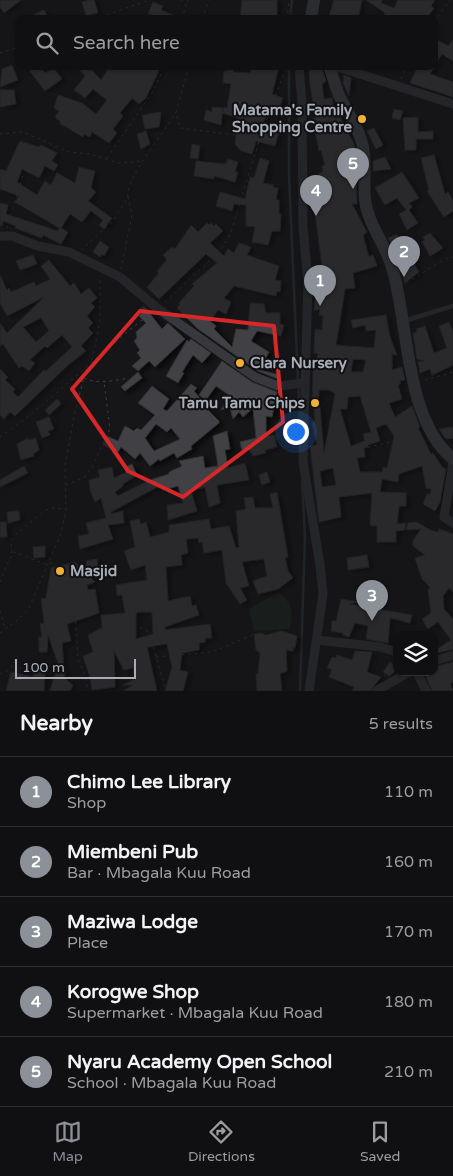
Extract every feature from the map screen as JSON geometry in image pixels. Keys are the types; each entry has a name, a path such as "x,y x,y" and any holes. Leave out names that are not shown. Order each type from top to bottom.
{"street":[{"path":"312,15 314,0"},
{"path":"299,70 302,103 303,227 308,282 303,462 321,575 322,594 309,691"},
{"path":"331,70 339,96 362,144 365,200 368,214 372,228 387,251 397,285 401,322 423,412 432,434 442,450 453,459"},
{"path":"347,70 453,104"},
{"path":"2,236 12,236 38,246 58,249 80,257 120,277 157,308 255,377 278,386 304,383"},
{"path":"453,463 444,517 453,523"},
{"path":"317,640 380,647 393,651"},
{"path":"438,660 453,655"},
{"path":"376,691 402,676"},
{"path":"419,676 426,691"}],"lane":[{"path":"401,322 453,306"}],"path":[{"path":"106,15 149,0"},
{"path":"180,0 188,0 183,15"},
{"path":"203,15 209,0"},
{"path":"287,15 288,0"},
{"path":"438,16 450,0"},
{"path":"0,53 15,48"},
{"path":"107,159 152,93 163,70"},
{"path":"120,277 132,215 127,193 130,179 176,112 188,70"},
{"path":"0,437 86,369 92,361 157,308 221,250 231,232 260,138 287,70"},
{"path":"398,87 405,70"},
{"path":"176,112 180,128 182,129 260,138"},
{"path":"0,134 23,132 70,152 90,154 119,163 143,161"},
{"path":"2,236 23,175"},
{"path":"80,257 83,246 104,231 128,197"},
{"path":"397,285 414,279 439,263 453,257"},
{"path":"92,361 100,321 100,267"},
{"path":"0,633 29,608 50,561 63,525 66,509 65,465 86,369"},
{"path":"415,383 453,372"},
{"path":"83,377 89,381 104,382 129,378"},
{"path":"66,485 85,476 97,459 110,429 104,382"},
{"path":"303,462 390,442"},
{"path":"0,582 12,553 12,541 18,532 46,510 53,508 66,509"},
{"path":"12,553 18,552 48,565"},
{"path":"50,561 69,595 76,625 78,660 85,676 88,691"},
{"path":"0,611 5,629"},
{"path":"127,630 146,629 166,691"},
{"path":"156,657 212,652 253,635"},
{"path":"0,674 9,670 14,662"}],"highlighted area":[{"path":"140,311 274,326 283,422 183,497 128,471 72,389"}],"shaded area":[{"path":"278,592 291,608 289,629 254,631 249,609"}],"building":[{"path":"0,0 21,0 4,13 0,7"},
{"path":"94,0 98,13 86,15 82,2"},
{"path":"242,0 277,0 277,15 240,15"},
{"path":"334,0 362,0 359,15 329,15"},
{"path":"366,0 382,0 381,3 394,8 398,0 435,0 431,6 434,8 429,15 384,15 385,13"},
{"path":"153,2 163,6 161,10 173,15 151,15 148,14"},
{"path":"44,10 47,15 33,15"},
{"path":"438,40 448,46 453,40 453,61 442,54 438,61"},
{"path":"12,65 18,80 0,87 2,69"},
{"path":"29,70 43,70 45,73 55,70 62,79 45,91"},
{"path":"80,70 92,70 101,80 107,70 159,70 146,98 139,104 132,98 120,113 123,116 113,129 117,133 109,143 92,132 90,137 84,134 83,137 59,123 61,122 55,117 59,111 54,108 58,95 82,103 96,114 107,100 93,89 85,98 74,90 85,76"},
{"path":"234,70 233,72 250,73 251,70 278,70 272,94 283,98 276,117 267,113 262,127 279,132 275,146 256,141 252,154 241,151 235,144 238,118 222,113 224,107 227,108 231,84 223,83 224,71"},
{"path":"309,70 322,70 326,81 322,84 324,99 332,98 335,118 340,117 354,144 355,148 347,152 356,169 357,204 352,204 367,232 363,235 369,257 373,255 377,266 353,273 355,288 345,289 336,345 374,348 376,330 366,331 365,325 353,328 351,320 386,315 390,337 397,355 392,354 392,370 402,367 405,380 400,381 398,385 402,399 389,403 395,417 412,406 420,427 418,428 431,454 433,453 442,467 446,469 440,502 435,511 423,504 431,489 426,488 422,466 399,474 398,482 382,479 380,492 406,493 406,506 399,506 397,524 406,523 405,530 396,531 396,542 377,542 377,526 371,526 370,523 372,493 339,497 341,517 319,522 310,446 317,445 312,422 315,421 314,407 312,407 313,372 318,354 314,353 315,329 322,330 323,316 319,315 320,310 314,310 316,292 326,291 325,265 322,266 314,206 315,188 321,187 319,173 323,172 322,166 325,165 321,150 319,151 314,125 313,118 316,118","holes":["353,359 366,360 363,372 351,372","319,390 330,390 335,394 324,454 320,407 318,407","360,396 371,432 363,434 365,441 351,446 340,409 347,409 348,397","386,424 394,436 387,468 383,467 382,472 360,472 357,458 365,457 364,448 380,441 376,428","333,468 336,485 322,487 320,471"]},
{"path":"416,70 432,70 430,74 453,82 453,97 410,83"},
{"path":"344,75 351,78 349,96 343,83"},
{"path":"0,90 14,90 16,104 0,107"},
{"path":"212,107 223,108 221,125 204,120 206,110 212,112"},
{"path":"394,109 403,111 400,120 392,118"},
{"path":"161,112 159,127 145,129 142,115"},
{"path":"418,117 418,132 433,131 433,139 416,139 416,150 405,150 403,118"},
{"path":"374,128 383,145 376,149 367,131"},
{"path":"146,131 150,144 141,149 137,134"},
{"path":"20,141 39,147 41,145 57,153 52,161 58,165 54,171 45,166 39,178 22,169 17,182 37,195 45,181 51,185 57,173 75,183 79,167 95,171 91,188 96,192 88,201 112,218 104,229 99,225 103,220 91,211 82,222 70,214 61,228 68,232 61,244 43,235 42,238 15,228 16,226 3,221 2,226 0,226 0,203 8,205 6,214 58,231 59,228 15,202 19,196 0,189 0,169 6,171"},
{"path":"192,144 200,146 198,159 190,158"},
{"path":"434,155 445,194 448,192 453,200 453,211 444,217 427,191 429,190 421,158"},
{"path":"385,157 391,169 373,171 373,161"},
{"path":"260,158 269,161 263,183 274,185 273,187 278,188 276,200 279,200 279,214 281,214 280,231 272,231 268,245 252,242 255,227 246,226 246,205 234,204 232,211 216,206 220,192 245,199 250,177 254,178"},
{"path":"228,159 238,162 235,182 214,176 214,179 194,176 196,161 226,164"},
{"path":"402,172 419,198 409,203 412,207 409,210 418,223 407,230 399,214 406,210 397,198 385,205 375,188"},
{"path":"207,223 209,225 211,223 214,226 216,224 223,231 210,243 224,256 228,249 234,253 239,243 251,247 247,255 279,266 275,280 281,281 280,292 277,291 276,296 234,286 224,298 231,302 226,314 218,310 210,321 216,326 214,329 232,347 236,329 248,330 250,303 264,304 266,313 280,313 280,324 284,325 281,336 257,331 251,341 269,352 259,370 276,374 279,376 278,379 258,371 198,329 177,308 194,286 192,284 217,263 206,254 159,299 147,287 167,260 163,255 172,247 175,249 191,225 198,232"},
{"path":"430,233 443,248 430,256 422,242 425,240 423,237"},
{"path":"397,234 419,272 405,283 401,271 405,269 388,238"},
{"path":"100,241 109,247 104,256 102,254 100,257 93,252"},
{"path":"33,255 37,264 20,270 16,261"},
{"path":"49,260 70,286 74,283 81,294 89,288 97,298 91,303 95,307 87,316 93,323 88,328 93,333 81,346 86,351 67,366 15,416 10,412 4,419 0,415 0,369 8,377 5,380 15,389 13,392 18,397 44,370 46,371 72,347 62,335 47,348 45,346 30,360 35,363 29,371 22,366 19,368 3,344 0,346 0,323 7,333 44,297 7,316 0,303 0,275 7,290 9,288 11,292 34,282 36,286 50,279 41,266","holes":["41,318 49,331 36,342 23,327"]},
{"path":"144,306 162,329 168,323 185,339 155,367 149,361 138,371 132,366 141,358 137,353 140,350 134,341 137,338 136,332 146,323 139,316 142,313 139,310"},
{"path":"449,322 453,332 453,365 432,375 430,369 420,373 418,362 424,361 417,359 413,333 417,332 416,329 425,326 434,353 447,348 439,326"},
{"path":"191,339 211,353 202,363 193,355 182,372 184,373 178,383 166,376 187,340 189,342"},
{"path":"222,361 252,382 277,392 272,417 266,416 266,436 274,435 277,447 265,450 266,453 253,456 248,448 242,450 240,442 256,438 253,408 243,417 239,412 233,419 230,408 221,410 229,395 216,386 206,400 199,395"},
{"path":"138,372 142,378 125,391 121,387"},
{"path":"191,384 197,388 194,391 204,403 203,405 219,423 191,446 192,449 177,458 174,453 160,461 159,459 150,466 140,453 135,459 121,447 118,452 103,445 107,436 118,441 125,426 134,431 137,428 141,430 155,415 138,403 152,386 169,399 163,409 167,411","holes":["156,424 167,432 171,428 180,439 154,451 145,438"]},
{"path":"57,399 61,404 49,415 45,410"},
{"path":"49,417 54,429 48,431 50,435 42,438 36,422"},
{"path":"453,427 453,438 446,439 439,429"},
{"path":"227,431 230,449 225,450 228,468 245,463 249,480 217,485 220,503 209,507 205,487 191,491 197,511 168,520 167,505 183,503 178,486 163,490 161,485 111,512 111,514 123,511 124,523 108,525 113,539 80,549 78,536 89,534 86,523 106,518 101,498 95,502 90,490 89,480 100,477 98,470 112,467 114,478 127,472 126,467 132,464 137,475 115,492 118,496 150,480 169,474 169,472 182,466 179,461 203,456 205,468 218,466 213,436"},
{"path":"28,438 28,440 36,438 39,450 33,454 34,456 21,460 17,444"},
{"path":"24,466 28,473 0,487 0,480"},
{"path":"267,472 270,482 262,485 259,475"},
{"path":"277,492 288,557 285,558 288,571 293,578 278,589 258,594 253,581 267,576 264,559 242,562 249,586 240,588 247,600 240,604 226,583 222,550 204,553 202,542 199,543 198,538 186,539 188,553 181,555 182,565 166,567 168,601 190,596 192,606 196,605 199,615 165,627 165,630 210,624 212,638 205,638 205,642 199,643 199,650 182,653 180,670 188,672 183,691 165,691 172,667 167,644 147,647 157,691 123,691 133,685 123,685 135,679 133,668 124,670 114,651 115,687 92,690 83,656 93,652 88,635 102,628 101,615 125,613 122,595 117,596 116,585 147,580 145,565 131,570 124,551 135,547 130,521 139,519 141,524 146,522 150,537 169,532 169,525 209,519 211,529 229,526 236,548 239,547 236,511 246,509 244,498 253,497 255,508 273,508 270,494","holes":["152,612 153,634 136,639 136,613"]},
{"path":"19,511 20,520 8,523 7,512"},
{"path":"0,522 6,522 7,537 0,537"},
{"path":"417,522 430,530 438,532 439,529 453,534 453,592 449,588 443,596 444,609 453,619 453,649 438,653 438,648 451,640 438,622 428,629 422,619 431,613 428,590 430,587 422,579 415,558 425,555 413,546 413,541 421,529 406,530 408,523"},
{"path":"45,546 45,557 34,558 33,547"},
{"path":"367,555 369,567 348,570 347,558"},
{"path":"97,559 98,568 87,570 86,561"},
{"path":"75,562 95,582 87,585 88,590 95,589 99,613 67,624 71,641 62,643 64,669 66,669 64,678 73,685 70,691 50,691 57,669 60,669 48,635 47,652 39,652 39,637 42,637 40,624 44,623 41,599 46,598 51,568"},
{"path":"341,599 359,602 349,604 412,615 410,623 390,618 388,643 366,639 368,626 355,623 349,637 343,635 343,633 331,631 332,621 336,621"},
{"path":"282,631 297,636 293,651 286,650 287,671 280,674 282,691 257,691 256,674 258,674 260,653 256,650 254,634 263,633 267,635"},
{"path":"355,651 372,652 367,672 381,677 370,691 352,691 354,687 329,677 332,670 327,668 332,657 336,658 337,655 352,660"},
{"path":"390,662 393,664 393,673 389,676 383,672"},
{"path":"453,662 453,682 450,684 453,691 432,691 426,676 438,676 438,666"},
{"path":"34,667 45,668 44,691 6,691 11,672 33,677"}],"waterway":[{"path":"290,15 292,0"},
{"path":"289,70 289,176 300,427"},
{"path":"300,691 305,536 302,482"}],"place":[{"name":"Matama's Family Shopping Centre","path":"362,119"},
{"name":"Nyaru Academy Open School","path":"353,189"},
{"name":"Korogwe Shop","path":"316,216"},
{"name":"Miembeni Pub","path":"404,277"},
{"name":"Chimo Lee Library","path":"320,306"},
{"name":"Clara Nursery","path":"240,363"},
{"name":"Tamu Tamu Chips","path":"315,403"},
{"name":"Masjid","path":"60,571"},
{"name":"Maziwa Lodge","path":"372,621"}]}
